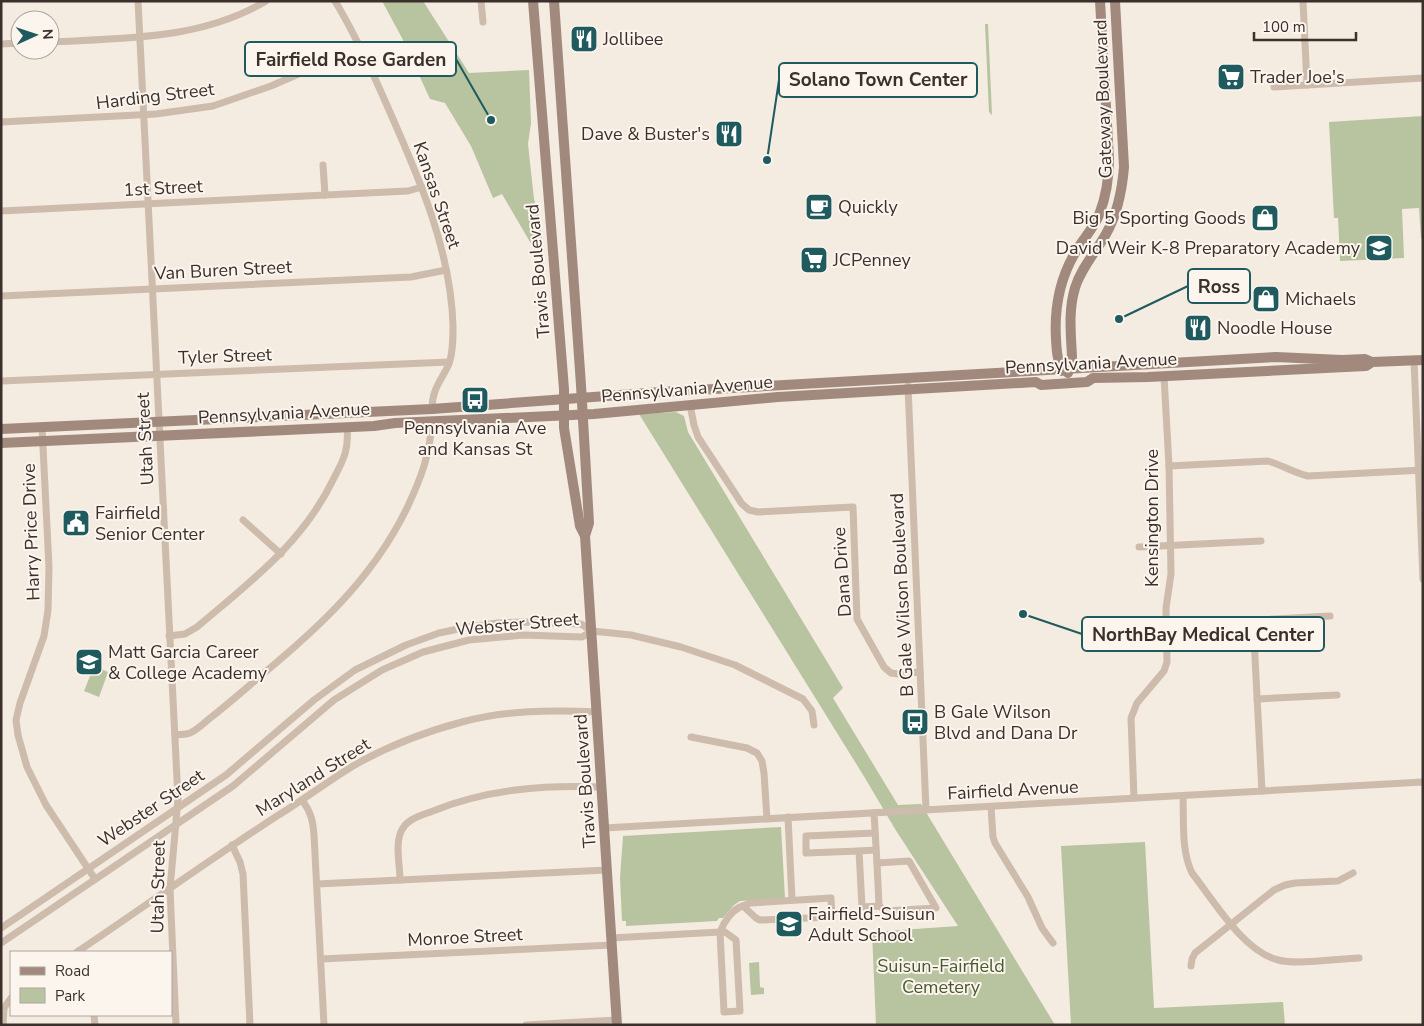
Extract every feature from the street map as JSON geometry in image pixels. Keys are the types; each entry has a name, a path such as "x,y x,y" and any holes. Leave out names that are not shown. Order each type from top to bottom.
{"main road":[{"name":"Travis Boulevard","path":"533,1 564,399 564,428 580,526 585,536"},
{"name":"Travis Boulevard","path":"554,1 583,414 589,523 585,536 617,1022"},
{"name":"Gateway Boulevard","path":"1100,1 1109,159 1108,183 1105,199 1098,217 1070,261 1056,303 1057,359 1063,369 1072,358 1070,320 1071,304 1076,287 1083,268 1106,234 1114,217 1122,187 1124,167 1115,1"},
{"name":"Pennsylvania Avenue","path":"1,429 432,409 908,378 1276,358 1365,359 1372,362 1418,360"},
{"path":"1154,364 1164,376 1173,369 1206,367 1215,361"},
{"name":"Pennsylvania Avenue","path":"1,443 583,414 778,397 1036,382 1040,384 1087,382 1093,378 1366,366 1372,362"},
{"path":"1036,382 1040,378 1056,376 1063,369 1072,376 1093,378"}],"street":[{"name":"Utah Street","path":"138,1 175,735 177,808 170,889 176,1025"},
{"path":"60,41 178,33 217,24 240,15 266,1"},
{"name":"Kansas Street","path":"335,1 359,45 422,187 442,249 453,326 452,347 449,362 432,396 432,409"},
{"path":"481,1 483,22"},
{"path":"1304,1 1307,85"},
{"name":"Harding Street","path":"1,122 144,115 213,106 245,96 318,66 359,45"},
{"path":"1274,87 1423,78"},
{"path":"323,165 326,195"},
{"name":"1st Street","path":"1,211 408,191 422,187"},
{"name":"Van Buren Street","path":"1,296 411,277 446,270"},
{"path":"1418,360 1423,579"},
{"name":"Tyler Street","path":"1,381 449,362"},
{"name":"Kensington Drive","path":"1134,798 1130,718 1144,693 1164,671 1168,653 1166,608 1171,574 1169,466 1164,376"},
{"name":"B Gale Wilson Boulevard","path":"908,378 926,810"},
{"name":"Dana Drive","path":"690,405 698,437 742,504 749,510 758,512 853,507 857,619 884,667 891,673 920,672"},
{"path":"175,735 195,730 228,704 310,634 350,593 374,563 398,525 421,478 429,453 432,421"},
{"name":"Harry Price Drive","path":"42,427 49,567 48,610 44,636 20,703 16,720 27,767 46,805 95,879"},
{"path":"169,636 191,632 281,554 299,533 329,488 346,453 347,427"},
{"path":"1169,466 1268,461 1308,476 1421,470"},
{"path":"243,520 281,554"},
{"path":"1139,547 1261,541"},
{"path":"1167,625 1330,616"},
{"path":"1253,620 1262,791"},
{"name":"Webster Street","path":"1,928 226,775 329,688 355,670 406,645 468,627 524,622 580,624 592,630 582,637 523,635 469,640 432,649 399,661 360,682 334,700 233,786 1,943"},
{"path":"592,630 631,635 664,643 735,665 803,699 812,711 814,725"},
{"path":"1257,699 1337,695"},
{"name":"Maryland Street","path":"78,951 353,766 382,751 463,722 518,713 557,710 597,712"},
{"path":"692,736 747,748 757,753 762,761 764,773 767,819"},
{"name":"Fairfield Avenue","path":"604,828 1423,782"},
{"path":"400,880 400,834 404,825 413,819 450,804 479,795 505,790 560,786 602,787"},
{"path":"1183,796 1188,864 1192,873 1247,942 1259,951 1278,960 1290,962 1359,958"},
{"path":"302,800 309,810 312,819 318,884 324,1025"},
{"path":"991,806 995,843 1028,897 1042,928 1054,943"},
{"path":"874,813 879,906"},
{"path":"788,817 792,900"},
{"path":"875,832 806,836 806,854 876,850"},
{"path":"232,846 240,862 243,874 250,1025"},
{"path":"859,851 862,907 879,906 886,911 936,908 909,861 877,863"},
{"path":"318,884 607,870"},
{"path":"1191,966 1195,954 1274,890 1285,885 1338,881 1352,873"},
{"path":"720,932 725,932 736,940 740,1011 724,1012 720,932 724,923 736,910 743,906 750,903 831,898 832,917 760,920 743,906"},
{"name":"Monroe Street","path":"321,959 611,942 720,932"},
{"path":"89,944 90,951"},
{"path":"3,1025 4,1008 10,999"},
{"path":"526,1025 617,1022"}],"green space":[{"path":"382,1 423,1 469,73 529,70 531,123 528,144 534,199 540,220 544,266 502,194 493,198 471,146 445,103 430,99 402,38"},
{"path":"985,24 988,24 992,115 989,112"},
{"path":"1423,116 1423,238 1421,238 1419,208 1402,209 1404,258 1340,261 1338,218 1334,218 1329,122"},
{"name":"Suisun-Fairfield Cemetery","path":"676,412 684,416 688,432 843,688 833,698 898,805 921,804 1055,1025 876,1025 872,932 958,926 895,829 639,414"},
{"path":"94,666 108,672 99,697 84,691"},
{"path":"781,827 785,898 740,901 723,918 719,918 717,921 626,926 626,921 622,921 620,878 623,836"},
{"path":"1145,842 1154,1008 1283,1002 1285,1025 1071,1025 1061,846"},
{"path":"759,962 760,987 764,988 764,994 751,995 749,963"}],"place":[{"name":"Jollibee","path":"584,39"},
{"name":"Trader Joe's","path":"1231,77"},
{"name":"Fairfield Rose Garden","path":"491,120"},
{"name":"Dave & Buster's","path":"729,134"},
{"name":"Solano Town Center","path":"767,160"},
{"name":"Quickly","path":"819,207"},
{"name":"Big 5 Sporting Goods","path":"1265,218"},
{"name":"David Weir K-8 Preparatory Academy","path":"1379,248"},
{"name":"JCPenney","path":"814,260"},
{"name":"Michaels","path":"1266,299"},
{"name":"Ross","path":"1119,319"},
{"name":"Noodle House","path":"1198,328"},
{"name":"Pennsylvania Ave and Kansas St","path":"475,400"},
{"name":"Fairfield Senior Center","path":"76,523"},
{"name":"NorthBay Medical Center","path":"1023,614"},
{"name":"Matt Garcia Career & College Academy","path":"89,662"},
{"name":"B Gale Wilson Blvd and Dana Dr","path":"915,722"},
{"name":"Fairfield-Suisun Adult School","path":"789,924"}]}
